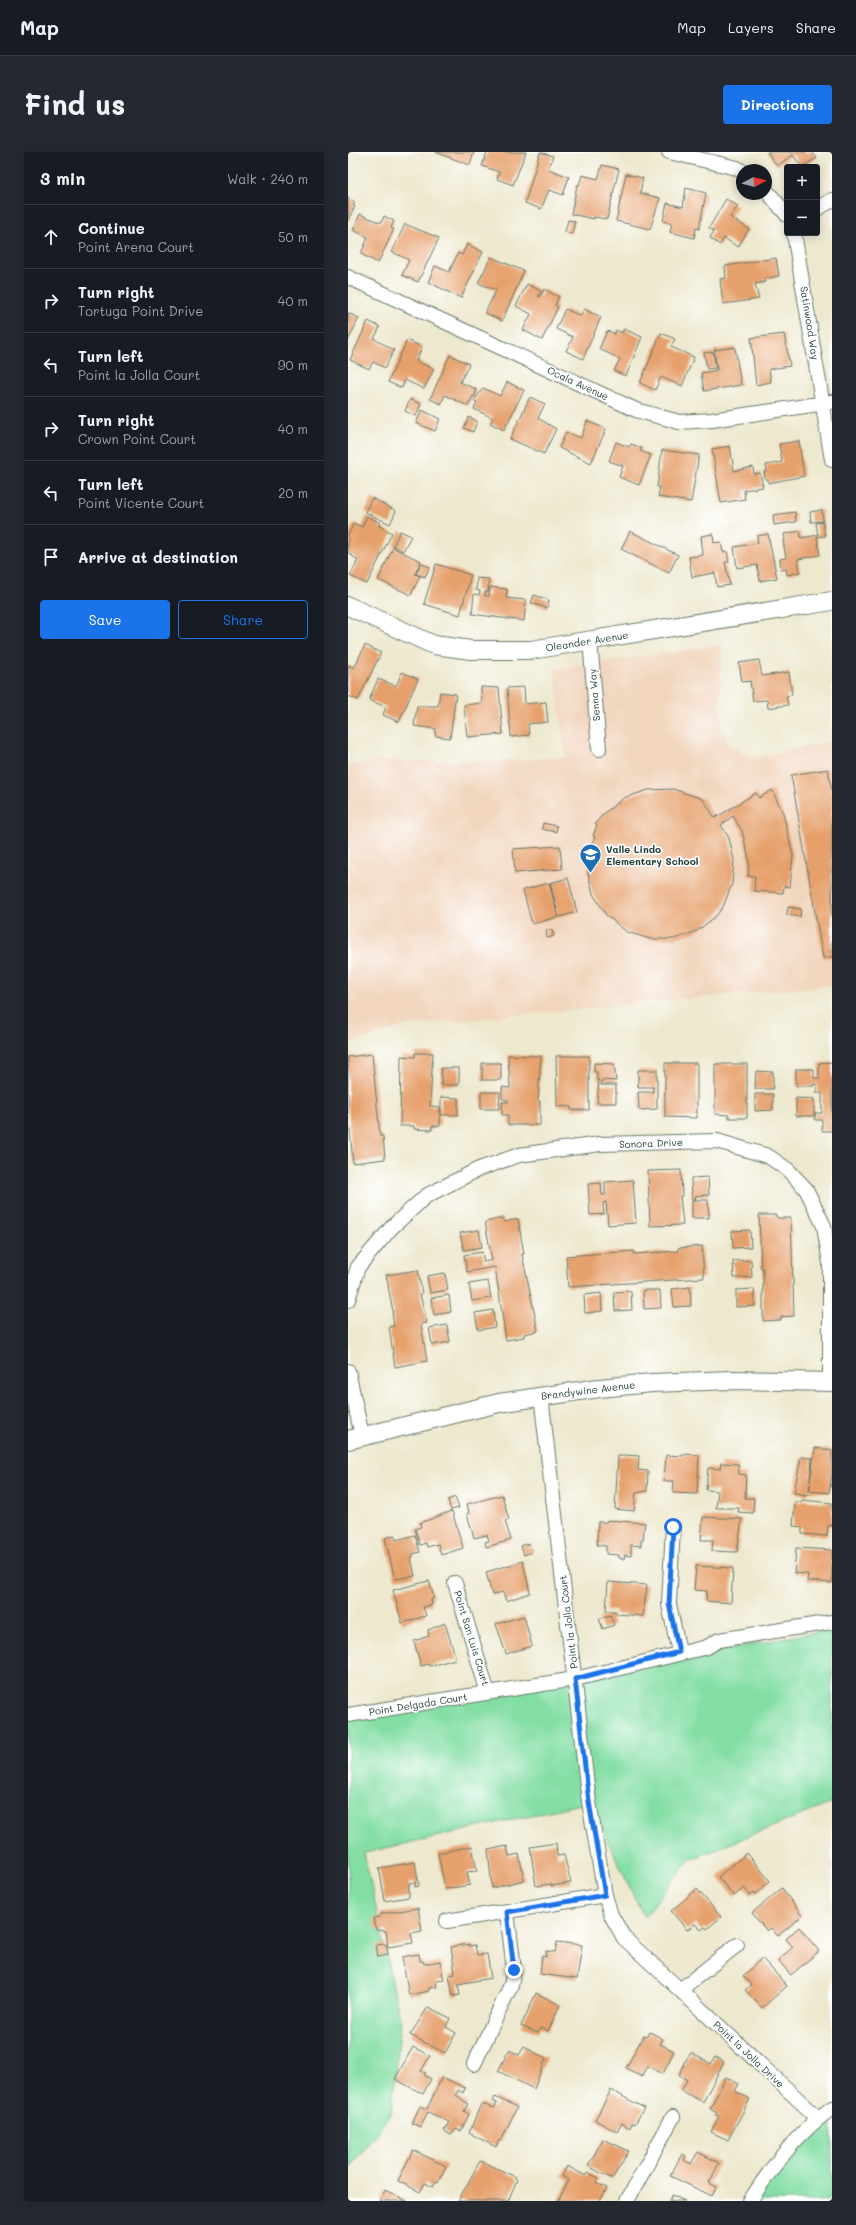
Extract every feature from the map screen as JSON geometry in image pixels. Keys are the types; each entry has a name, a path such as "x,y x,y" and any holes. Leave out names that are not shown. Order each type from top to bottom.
{"street":[{"path":"669,152 736,168"},
{"path":"772,197 784,211"},
{"path":"820,207 832,200"},
{"name":"Satinwood Way","path":"795,236 827,403 832,460"},
{"name":"Ocala Avenue","path":"348,276 636,410 679,422 712,420 827,403"},
{"name":"Oleander Avenue","path":"348,606 434,645 471,650 532,650 832,601"},
{"name":"Senna Way","path":"590,640 599,749"},
{"name":"Sonora Drive","path":"348,1300 358,1267 392,1227 426,1196 479,1169 519,1155 600,1144 717,1141 768,1156 788,1170 806,1189 824,1226 830,1263 831,1382"},
{"path":"348,1371 355,1438"},
{"name":"Brandywine Avenue","path":"355,1438 499,1403 541,1396 652,1383 733,1380 831,1382"},
{"name":"Point la Jolla Court","path":"541,1396 589,1802 605,1895 611,1915 624,1938 680,1990"},
{"path":"673,1527 669,1604 679,1652"},
{"name":"Point San Luis Court","path":"455,1583 488,1693"},
{"name":"Point Delgada Court","path":"348,1714 575,1679 679,1652 707,1647 720,1640 832,1622"},
{"path":"447,1921 605,1895"},
{"path":"474,2064 511,1985 514,1970 507,1912"},
{"path":"680,1990 738,1945"},
{"name":"Point la Jolla Drive","path":"680,1990 818,2118"},
{"path":"750,2201 781,2156 818,2118 832,2108"},
{"path":"627,2201 673,2117"}],"shaded area":[{"name":"Valle Lindo Elementary School","path":"722,645 720,704 721,726 730,746 753,758 832,741 832,985 404,1026 348,1043 348,765 379,761 497,761 566,757 554,669"}],"green space":[{"path":"832,1629 832,1803 689,1860 644,1917 589,1802 364,1853 401,2023 391,2114 348,2170 348,1711 575,1679"},
{"path":"832,2108 832,2197 827,2201 755,2201 818,2118"}],"building":[{"path":"435,152 474,152 470,165"},
{"path":"487,152 526,152 513,185 497,179 499,172 482,166"},
{"path":"540,152 553,156 548,169 569,177 563,195 549,190 541,209 525,203"},
{"path":"767,152 812,152 817,158 807,164 800,164 793,155 777,166"},
{"path":"602,165 619,169 607,219 594,217 594,219 571,214 577,185 579,185 582,175 598,179"},
{"path":"626,174 643,178 640,193 660,198 650,229 616,221"},
{"path":"686,188 706,193 699,229 696,228 694,238 670,232 672,223 663,221 667,203 683,207"},
{"path":"348,198 355,202 353,205 355,206 348,221"},
{"path":"726,199 738,206 730,217 749,229 738,247 724,238 720,245 710,238 714,231 709,228"},
{"path":"360,214 381,223 384,216 394,221 391,228 394,229 378,263 361,254 368,237 353,230"},
{"path":"568,220 575,221 572,234 565,232"},
{"path":"405,224 439,238 418,282 402,275 409,260 392,252"},
{"path":"467,244 483,252 461,298 428,282 435,266 449,272 458,253 462,255"},
{"path":"491,257 524,271 502,321 485,313 496,290 478,283"},
{"path":"776,258 779,276 764,279 765,282 755,284 759,299 723,304 720,279 726,278 725,266"},
{"path":"527,284 541,291 538,296 540,297 544,289 559,297 555,305 558,307 542,340 523,330 531,314 516,306"},
{"path":"565,309 581,316 584,309 601,317 583,359 566,351 573,337 556,329"},
{"path":"348,313 359,318 348,341"},
{"path":"368,321 380,327 374,339 394,350 385,368 373,362 369,369 350,360"},
{"path":"624,329 642,337 626,376 614,371 620,359 599,349 607,331 615,334 616,330 622,333"},
{"path":"661,333 675,339 671,347 694,357 682,386 661,377 655,390 640,383"},
{"path":"784,334 790,366 769,369 771,382 756,385 751,338"},
{"path":"407,340 422,347 416,361 434,369 424,389 405,380 402,388 388,382"},
{"path":"735,347 741,385 704,391 701,373 717,370 714,350"},
{"path":"713,352 716,368 707,369 704,353"},
{"path":"450,355 469,364 460,382 476,389 475,397 473,396 468,406 445,395 441,404 430,399"},
{"path":"507,382 524,390 504,430 490,423 493,418 474,409 477,402 474,401 483,388 500,396"},
{"path":"530,397 545,404 538,418 556,429 544,454 510,439"},
{"path":"410,399 421,404 416,416 405,411"},
{"path":"422,410 440,419 435,431 416,423"},
{"path":"469,417 477,421 473,432 464,428"},
{"path":"587,421 606,429 591,463 559,448 566,432 581,438"},
{"path":"799,441 804,476 768,483 768,479 765,479 764,472 767,471 766,465 782,462 779,444"},
{"path":"616,442 629,447 631,444 642,448 640,451 651,455 639,485 619,477 623,466 609,461"},
{"path":"730,446 734,471 753,467 754,474 760,473 763,487 744,490 745,499 721,503 712,449"},
{"path":"662,450 699,455 691,502 658,497 660,487 657,487"},
{"path":"372,498 396,511 390,524 365,512"},
{"path":"822,510 823,521 811,522 810,512"},
{"path":"795,512 796,522 774,525 773,515"},
{"path":"367,516 380,523 379,526 392,533 367,584 350,576 358,560 348,553 348,535 354,523 362,527"},
{"path":"823,522 825,536 817,537 820,555 798,559 800,572 787,575 786,569 781,570 780,559 786,558 783,540 785,540 784,534 800,531 801,538 818,535 816,523"},
{"path":"400,531 411,536 403,551 393,546"},
{"path":"630,531 678,555 669,573 621,549"},
{"path":"713,534 714,543 721,542 723,552 727,551 729,562 725,562 730,585 717,587 715,573 692,577 689,557 703,555 701,536"},
{"path":"768,534 777,578 760,581 757,565 737,568 734,547 758,543 757,536"},
{"path":"393,548 421,561 415,574 420,576 411,595 378,580"},
{"path":"421,563 430,567 425,577 416,574"},
{"path":"436,564 471,575 460,615 424,604"},
{"path":"477,578 489,579 488,592 485,592 485,596 489,596 490,587 507,589 506,598 526,600 524,621 472,614 474,594 479,595 480,591 476,590"},
{"path":"534,595 549,600 547,608 531,603"},
{"path":"365,645 381,653 358,700 348,696 348,665 354,668"},
{"path":"759,660 762,676 789,672 792,695 786,696 788,705 768,708 767,700 753,701 750,681 742,682 739,663"},
{"path":"402,672 418,679 399,722 383,715 386,707 369,700 378,679 396,686"},
{"path":"481,687 499,688 503,734 467,737 464,705 482,703"},
{"path":"524,687 525,704 546,702 548,722 528,724 529,735 511,737 507,688"},
{"path":"440,692 456,694 450,738 435,736 436,729 414,726 417,706 438,706"},
{"path":"828,769 832,792 832,957 823,958 791,775"},
{"path":"673,789 703,799 715,818 756,793 759,798 772,790 783,813 793,855 790,887 784,886 783,893 754,891 755,876 748,876 749,859 742,831 733,816 721,825 729,838 734,860 732,884 723,907 716,916 697,931 674,939 650,939 627,932 606,915 593,894 588,873 589,849 595,837 593,836 597,825 595,824 603,814 624,798 648,790"},
{"path":"543,823 557,826 556,832 542,829"},
{"path":"560,846 562,869 515,873 513,849"},
{"path":"568,878 577,912 559,917 550,883"},
{"path":"549,883 558,917 532,924 523,890"},
{"path":"788,907 801,909 800,917 787,915"},
{"path":"552,930 554,936 547,938 546,931"},
{"path":"415,1053 433,1053 430,1106 440,1107 440,1126 432,1126 432,1130 414,1129 414,1126 400,1126 401,1056 415,1057"},
{"path":"372,1054 380,1136 383,1136 385,1159 353,1163 348,1110 348,1057"},
{"path":"508,1055 541,1056 538,1101 540,1101 540,1125 508,1125 508,1115 502,1115 502,1102 508,1102 508,1100 502,1099 502,1087 510,1088"},
{"path":"556,1056 589,1056 589,1110 571,1110 571,1107 557,1106"},
{"path":"832,1062 832,1131 822,1131 822,1120 815,1120 815,1113 822,1113 822,1093 817,1093 817,1084 814,1084 814,1086 796,1086 796,1069 814,1069 814,1078 819,1078 819,1063"},
{"path":"482,1063 501,1063 501,1080 482,1080"},
{"path":"594,1063 614,1064 616,1081 602,1080 601,1085 616,1085 616,1103 597,1103 599,1080 597,1080 597,1072 594,1072"},
{"path":"665,1063 697,1063 697,1118 665,1117"},
{"path":"715,1064 747,1064 747,1118 729,1118 729,1115 715,1114"},
{"path":"441,1068 459,1068 459,1085 441,1085"},
{"path":"638,1070 657,1070 657,1109 639,1110 638,1092 653,1092 653,1087 638,1087"},
{"path":"756,1071 773,1072 773,1089 755,1089"},
{"path":"481,1092 500,1092 499,1109 481,1109"},
{"path":"755,1094 773,1094 773,1110 755,1111"},
{"path":"441,1097 458,1098 458,1115 441,1115"},
{"path":"796,1098 814,1099 814,1116 796,1116"},
{"path":"681,1170 682,1196 680,1196 683,1225 650,1226 648,1171"},
{"path":"708,1177 709,1195 695,1196 696,1199 692,1199 691,1178"},
{"path":"633,1180 636,1223 608,1225 606,1202 603,1203 604,1214 590,1215 588,1184 601,1183 602,1195 605,1195 605,1182"},
{"path":"692,1200 708,1200 709,1218 692,1218"},
{"path":"759,1215 776,1215 777,1218 791,1218 794,1316 781,1317 781,1320 763,1321 763,1268 761,1268"},
{"path":"503,1218 504,1222 518,1219 524,1254 522,1254 538,1331 524,1334 524,1337 506,1340 495,1267 467,1272 464,1255 482,1252 484,1262 492,1260 485,1222"},
{"path":"479,1230 482,1247 464,1250 460,1233"},
{"path":"750,1230 751,1247 733,1248 732,1231"},
{"path":"702,1246 704,1278 568,1287 566,1256 634,1251 634,1254 678,1251 678,1248"},
{"path":"751,1260 752,1277 734,1278 733,1261"},
{"path":"418,1270 422,1294 420,1294 427,1323 421,1324 427,1361 395,1367 389,1327 394,1326 393,1312 386,1275"},
{"path":"445,1273 448,1290 430,1293 427,1276"},
{"path":"488,1281 491,1298 472,1301 469,1284"},
{"path":"690,1287 691,1306 674,1307 672,1289"},
{"path":"754,1289 755,1306 736,1307 736,1290"},
{"path":"643,1290 660,1290 661,1308 644,1309"},
{"path":"631,1291 632,1310 615,1311 614,1292"},
{"path":"601,1293 602,1311 585,1313 584,1295"},
{"path":"449,1295 451,1312 434,1315 431,1298"},
{"path":"493,1310 495,1327 478,1330 475,1313"},
{"path":"447,1325 450,1342 432,1345 429,1328"},
{"path":"815,1448 832,1450 832,1476 829,1493 810,1491 810,1484 808,1495 794,1493 801,1457 812,1458 810,1481"},
{"path":"683,1454 699,1455 697,1494 673,1493 674,1481 664,1481 666,1455 683,1456"},
{"path":"618,1456 639,1456 638,1470 648,1471 647,1491 636,1493 634,1511 615,1509"},
{"path":"721,1463 738,1464 739,1474 746,1475 745,1498 754,1498 753,1513 738,1512 739,1508 716,1508 718,1491 706,1490 708,1468 720,1469"},
{"path":"502,1495 509,1520 505,1521 511,1540 486,1547 485,1542 489,1541 487,1535 474,1538 467,1514 469,1513 467,1504"},
{"path":"455,1497 459,1508 451,1510 448,1500"},
{"path":"802,1500 832,1503 832,1526 828,1526 827,1536 802,1534 802,1527 793,1526 795,1502 802,1502"},
{"path":"452,1511 463,1548 441,1555 438,1544 427,1547 426,1543 420,1545 415,1529 421,1527 420,1523"},
{"path":"703,1517 742,1519 737,1552 712,1551 713,1540 701,1540"},
{"path":"607,1520 645,1523 641,1546 631,1545 631,1556 625,1555 624,1559 619,1558 619,1555 606,1554 606,1546 597,1545 598,1522 607,1522"},
{"path":"395,1535 396,1540 415,1535 420,1552 413,1554 413,1557 411,1558 415,1576 395,1579 385,1538"},
{"path":"529,1543 532,1552 524,1555 521,1546"},
{"path":"796,1548 832,1550 832,1583 807,1581 808,1574 794,1573"},
{"path":"523,1561 530,1593 506,1601 503,1592 492,1595 486,1572"},
{"path":"696,1566 733,1568 731,1603 706,1601 707,1591 694,1590"},
{"path":"429,1581 434,1598 431,1599 432,1605 423,1607 426,1616 402,1623 393,1590"},
{"path":"608,1582 647,1585 643,1616 616,1614 616,1611 606,1611"},
{"path":"610,1615 614,1625 603,1629 599,1619"},
{"path":"524,1616 532,1646 506,1654 496,1624"},
{"path":"445,1623 456,1659 429,1666 428,1664 421,1666 414,1641 429,1636 428,1630"},
{"path":"556,1843 557,1856 564,1855 571,1883 551,1886 551,1884 536,1886 530,1847"},
{"path":"472,1846 477,1871 467,1872 470,1885 445,1889 438,1853"},
{"path":"507,1846 509,1856 519,1854 524,1880 492,1888 488,1850"},
{"path":"747,1853 770,1881 756,1894 754,1892 750,1895 744,1888 734,1896 718,1877"},
{"path":"415,1862 419,1886 415,1887 415,1882 409,1883 409,1897 385,1901 379,1868"},
{"path":"782,1888 802,1916 778,1936 771,1928 767,1931 752,1913"},
{"path":"697,1889 721,1917 707,1929 705,1927 701,1930 695,1924 687,1930 671,1911"},
{"path":"418,1908 422,1931 411,1933 413,1943 388,1947 386,1931 376,1930 373,1918 380,1917 380,1914"},
{"path":"799,1927 819,1951 791,1975 778,1960 793,1947 786,1939"},
{"path":"557,1942 582,1945 577,1979 540,1974 542,1956 546,1957 546,1951 555,1952"},
{"path":"386,1944 388,1955 378,1957 376,1945"},
{"path":"469,1944 469,1946 475,1945 477,1955 487,1954 491,1978 458,1984 460,1995 453,1996 449,1975 455,1974 451,1947"},
{"path":"419,1954 420,1961 423,1961 424,1964 440,1961 444,1980 436,1981 437,1987 429,1988 429,1991 409,1995 402,1957"},
{"path":"762,1958 787,1986 762,2008 745,1990 751,1985 743,1976"},
{"path":"536,1993 560,2005 548,2031 540,2028 538,2033 521,2026"},
{"path":"428,2007 450,2018 446,2027 456,2033 445,2053 410,2035"},
{"path":"650,2032 663,2039 660,2044 674,2051 663,2074 648,2066 642,2077 626,2068 643,2036 646,2037"},
{"path":"413,2047 430,2056 421,2071 426,2073 424,2075 431,2079 423,2094 395,2079"},
{"path":"524,2047 546,2058 534,2089 498,2071 509,2050 519,2055"},
{"path":"691,2053 711,2064 715,2057 724,2062 703,2102 681,2091 687,2080 679,2075 684,2065 683,2064"},
{"path":"442,2077 465,2088 463,2093 458,2090 456,2095 468,2104 464,2111 469,2114 461,2131 456,2129 451,2135 444,2131 449,2122 428,2112 420,2127 412,2123 420,2106 427,2109"},
{"path":"726,2077 739,2084 735,2091 750,2099 728,2140 711,2132 719,2116 715,2115 717,2113 710,2109"},
{"path":"611,2090 644,2108 635,2124 632,2123 630,2128 622,2123 617,2132 595,2120"},
{"path":"495,2097 517,2107 501,2141 499,2140 496,2147 469,2133 481,2104 494,2108 497,2103 493,2101"},
{"path":"603,2139 629,2151 612,2179 588,2166"},
{"path":"413,2150 446,2166 438,2183 436,2182 433,2187 425,2183 420,2192 398,2181"},
{"path":"698,2152 719,2163 709,2183 717,2187 712,2196 670,2176 682,2154 686,2156 684,2160 691,2164"},
{"path":"480,2161 516,2177 515,2178 517,2180 508,2201 458,2201"},
{"path":"567,2166 586,2176 588,2173 599,2178 596,2183 607,2188 600,2201 558,2201 569,2180 562,2176"},
{"path":"385,2190 407,2201 380,2201"},
{"path":"672,2195 685,2201 669,2201"}],"place":[{"name":"Valle Lindo Elementary School","path":"590,874"}],"route":[{"path":"514,1970 507,1912 605,1895 589,1802 575,1679 679,1652 669,1604 673,1527"}]}
